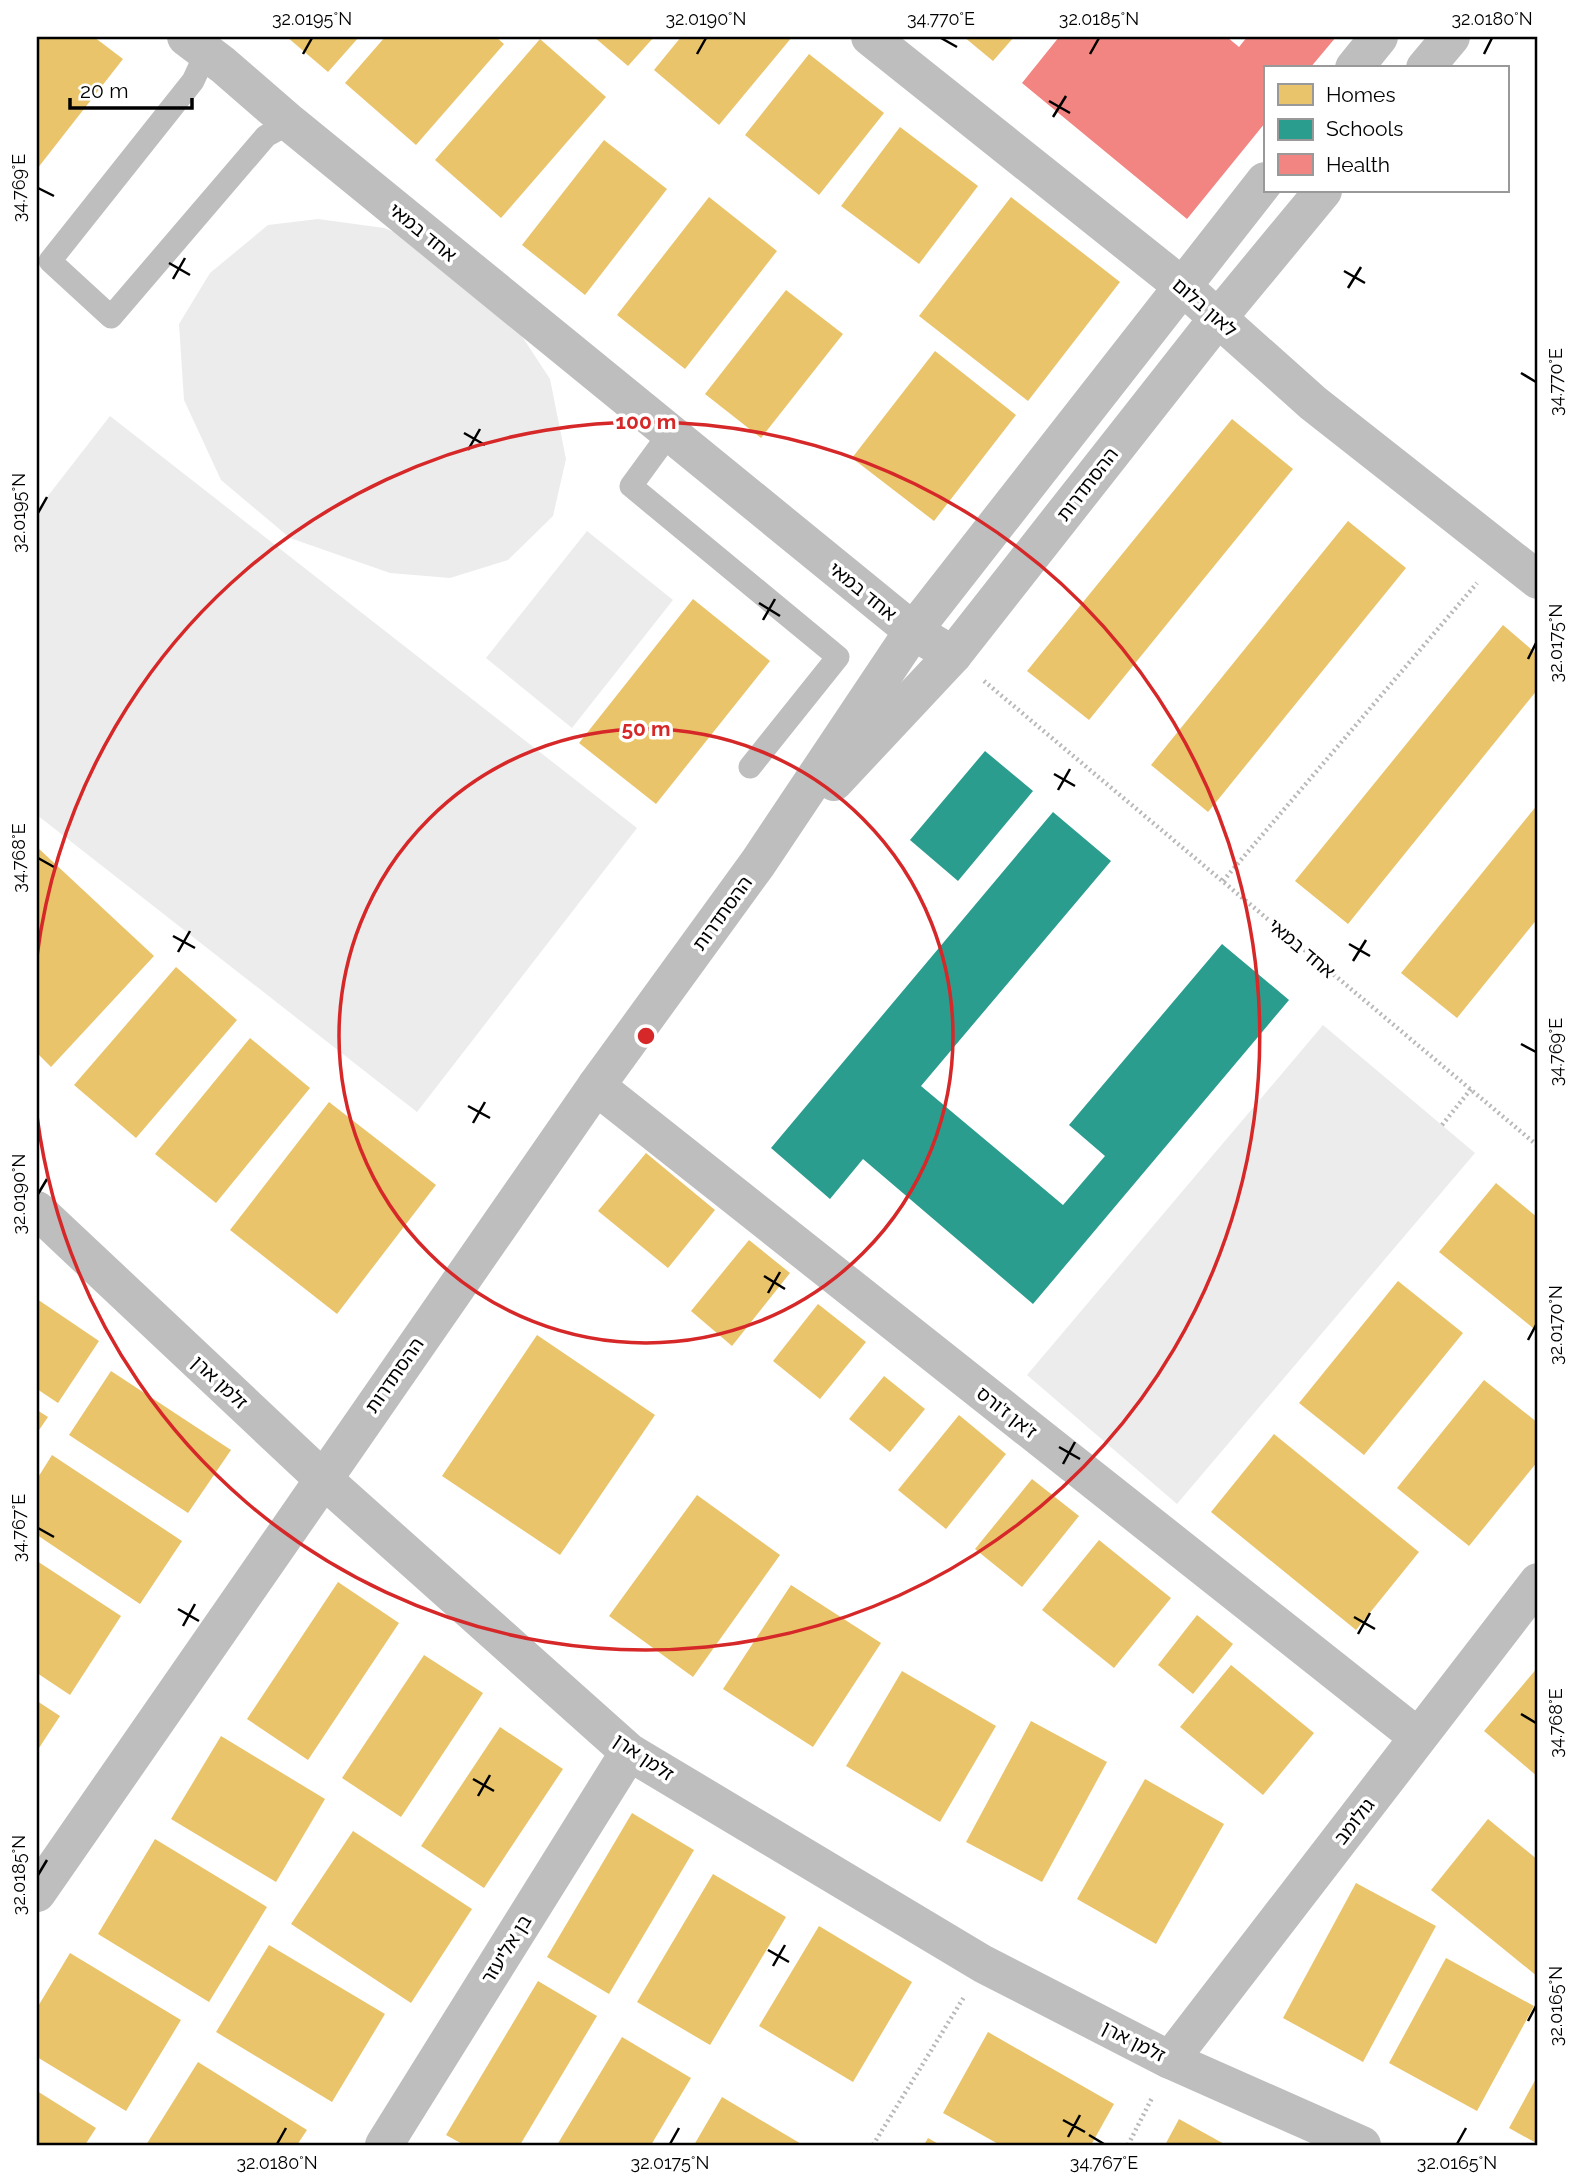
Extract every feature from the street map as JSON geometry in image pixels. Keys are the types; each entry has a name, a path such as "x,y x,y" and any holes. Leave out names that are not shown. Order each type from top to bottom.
{"street":[{"name":"לאון בלום","path":"870,37 1182,286 1313,403 1538,580"},
{"path":"1356,66 1379,37"},
{"path":"1427,66 1451,37"},
{"name":"אחד במאי","path":"196,45 913,631 953,655"},
{"name":"ההסתדרות","path":"37,1893 596,1086 758,863 913,631 1264,182"},
{"name":"ההסתדרות","path":"758,863 953,655 1218,317 1322,192"},
{"name":"ז'אן ז'ורס","path":"596,1086 1418,1737"},
{"name":"זלמן ארן","path":"37,1210 322,1478 629,1752 983,1964 1170,2060 1362,2145"},
{"name":"גולומב","path":"1170,2060 1538,1582"},
{"name":"בן אליעזר","path":"387,2144 629,1752"}],"lane":[{"path":"196,45 194,81 50,261 111,317 266,136 290,123"},
{"path":"669,434 631,486 838,657 750,767"}],"path":[{"path":"1223,881 1503,552"},
{"name":"אחד במאי","path":"953,655 1538,1146"},
{"path":"1442,1125 1471,1089"},
{"path":"873,2145 983,1964"},
{"path":"1128,2145 1170,2060"}],"shaded area":[{"path":"318,219 384,228 440,250 510,318 550,379 566,459 553,516 508,560 450,578 390,573 290,538 221,480 184,400 179,324 210,273 268,225"},
{"path":"110,416 637,828 417,1112 37,815 37,510"},
{"path":"587,531 673,600 572,728 486,658"},
{"path":"1323,1025 1475,1153 1177,1504 1027,1375"}],"building: Homes":[{"path":"37,37 94,37 123,59 37,169"},
{"path":"287,37 359,37 328,72"},
{"path":"385,37 496,37 504,44 416,145 345,83"},
{"path":"594,37 654,37 628,66"},
{"path":"681,37 792,37 719,125 654,70"},
{"path":"964,37 1014,37 993,61"},
{"path":"540,39 606,97 501,218 435,160"},
{"path":"809,54 884,113 819,195 745,135"},
{"path":"900,127 978,186 919,264 841,206"},
{"path":"604,140 667,189 585,295 522,245"},
{"path":"709,197 777,251 685,369 617,315"},
{"path":"1011,197 1120,282 1028,401 919,316"},
{"path":"786,290 843,334 761,438 705,394"},
{"path":"935,351 1016,415 934,521 852,458"},
{"path":"1232,419 1293,469 1089,720 1027,671"},
{"path":"1348,521 1406,568 1208,812 1151,765"},
{"path":"693,599 770,661 656,804 579,743"},
{"path":"1503,625 1538,655 1538,689 1348,924 1295,881"},
{"path":"1538,804 1538,918 1457,1018 1401,973"},
{"path":"37,847 154,956 51,1067 37,1053"},
{"path":"176,967 237,1020 136,1138 74,1085"},
{"path":"250,1038 310,1088 216,1203 155,1154"},
{"path":"329,1102 436,1185 337,1314 230,1230"},
{"path":"646,1153 715,1210 668,1268 598,1211"},
{"path":"1496,1183 1538,1218 1538,1332 1439,1252"},
{"path":"749,1240 790,1273 732,1346 691,1311"},
{"path":"1398,1281 1463,1333 1364,1455 1299,1403"},
{"path":"37,1299 99,1341 58,1403 37,1389"},
{"path":"818,1304 866,1342 820,1399 773,1361"},
{"path":"537,1335 655,1415 560,1555 442,1476"},
{"path":"111,1371 231,1450 188,1513 69,1435"},
{"path":"884,1376 925,1409 890,1452 849,1419"},
{"path":"1484,1380 1538,1423 1538,1461 1469,1546 1397,1488"},
{"path":"37,1410 48,1417 37,1433"},
{"path":"959,1415 1006,1454 946,1529 898,1490"},
{"path":"1274,1434 1419,1552 1356,1630 1211,1512"},
{"path":"52,1455 182,1541 140,1604 37,1535 37,1479"},
{"path":"1032,1479 1079,1516 1022,1587 975,1549"},
{"path":"697,1495 780,1555 693,1677 609,1616"},
{"path":"1099,1540 1171,1598 1114,1668 1042,1610"},
{"path":"37,1561 121,1616 70,1695 37,1673"},
{"path":"338,1582 399,1623 308,1760 247,1719"},
{"path":"791,1585 881,1643 813,1747 723,1689"},
{"path":"1197,1615 1233,1644 1193,1694 1158,1665"},
{"path":"424,1655 483,1693 401,1817 342,1778"},
{"path":"1231,1665 1314,1733 1263,1795 1180,1727"},
{"path":"1538,1667 1538,1777 1484,1731"},
{"path":"902,1671 996,1726 940,1822 846,1766"},
{"path":"37,1701 60,1716 37,1751"},
{"path":"1031,1721 1107,1762 1042,1882 966,1842"},
{"path":"500,1727 563,1769 484,1888 421,1846"},
{"path":"221,1736 325,1799 276,1882 171,1819"},
{"path":"1145,1779 1224,1824 1156,1944 1077,1899"},
{"path":"632,1813 694,1850 609,1994 547,1957"},
{"path":"1488,1819 1538,1860 1538,1977 1431,1890"},
{"path":"353,1831 472,1909 411,2003 291,1924"},
{"path":"155,1839 267,1907 209,2002 98,1934"},
{"path":"713,1874 786,1917 710,2045 637,2002"},
{"path":"1356,1883 1436,1926 1363,2062 1283,2018"},
{"path":"819,1926 912,1982 853,2082 759,2026"},
{"path":"269,1945 385,2014 332,2102 216,2032"},
{"path":"70,1953 181,2020 126,2111 37,2057 37,2008"},
{"path":"1446,1958 1534,2006 1477,2111 1389,2063"},
{"path":"538,1981 597,2016 520,2145 464,2145 446,2135"},
{"path":"988,2032 1114,2104 1091,2145 1000,2145 943,2113"},
{"path":"622,2037 691,2078 651,2145 557,2145"},
{"path":"198,2062 307,2130 297,2145 146,2145"},
{"path":"1538,2075 1538,2144 1509,2128"},
{"path":"37,2091 96,2128 85,2145 37,2145"},
{"path":"722,2097 803,2145 694,2145"},
{"path":"1179,2119 1226,2145 1165,2145"},
{"path":"928,2138 940,2145 924,2145"}],"building: Schools":[{"path":"985,751 1033,791 958,881 910,840"},
{"path":"1053,812 1111,861 921,1086 1063,1205 1105,1156 1069,1125 1222,944 1289,1000 1033,1304 863,1159 830,1199 771,1148"}],"building: Health":[{"path":"1059,37 1227,37 1239,47 1247,37 1336,37 1312,66 1264,66 1264,124 1187,219 1022,83"}]}
